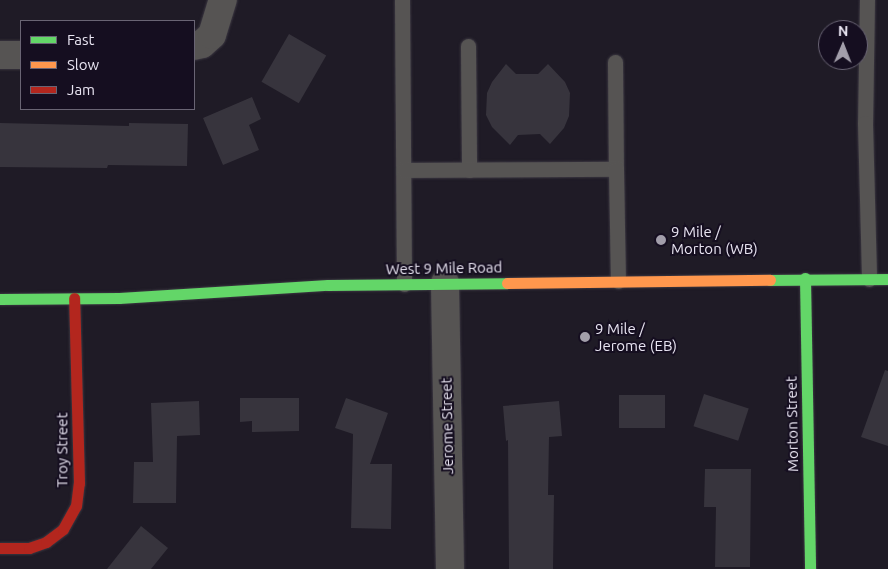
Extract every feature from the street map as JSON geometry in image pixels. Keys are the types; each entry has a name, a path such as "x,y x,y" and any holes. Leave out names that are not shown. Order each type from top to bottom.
{"main road":[{"name":"West 9 Mile Road","path":"0,299 119,298 328,285 805,278 888,279"},
{"name":"Morton Street","path":"805,278 810,569"},
{"name":"Troy Street","path":"0,548 29,548 46,542 63,530 76,506 78,482 74,298"}],"street":[{"path":"195,46 202,44 212,35 223,0"},
{"path":"0,55 20,55"},
{"name":"Jerome Street","path":"445,283 450,569"}],"lane":[{"path":"402,0 404,284"},
{"path":"868,0 865,123 868,279"},
{"path":"468,46 469,170"},
{"path":"614,62 618,281"},
{"path":"404,170 616,169"}],"building":[{"path":"289,34 326,56 299,103 262,82"},
{"path":"506,64 516,74 538,74 548,64 565,82 570,93 569,116 564,128 550,144 540,134 518,135 510,145 492,127 486,115 487,93 492,82"},
{"path":"252,97 261,119 249,125 259,150 223,165 203,118"},
{"path":"0,123 129,126 129,123 188,124 187,166 108,165 107,168 0,167"},
{"path":"885,370 888,371 888,446 861,437"},
{"path":"704,394 749,409 738,441 693,426"},
{"path":"619,395 665,395 665,428 619,428"},
{"path":"240,398 299,398 299,431 252,432 252,421 240,422"},
{"path":"346,398 388,413 370,464 392,464 391,529 351,528 353,434 335,428"},
{"path":"199,401 200,435 177,436 176,503 133,503 134,462 153,462 151,403"},
{"path":"559,401 562,436 549,437 548,495 554,495 553,569 509,569 508,440 506,441 503,406"},
{"path":"705,469 751,469 750,567 715,567 716,507 704,507"},
{"path":"141,526 168,548 151,569 107,569"}],"traffic: fast":[{"path":"805,278 810,569"},
{"path":"770,280 888,279"},
{"path":"0,299 119,298 328,285 507,283"}],"traffic: slow":[{"path":"507,283 770,280"}],"traffic: jam":[{"path":"0,548 29,548 46,542 63,529 76,506 79,483 74,298"}],"place":[{"name":"9 Mile / Morton (WB)","path":"661,240"},
{"name":"9 Mile / Jerome (EB)","path":"585,337"}]}
